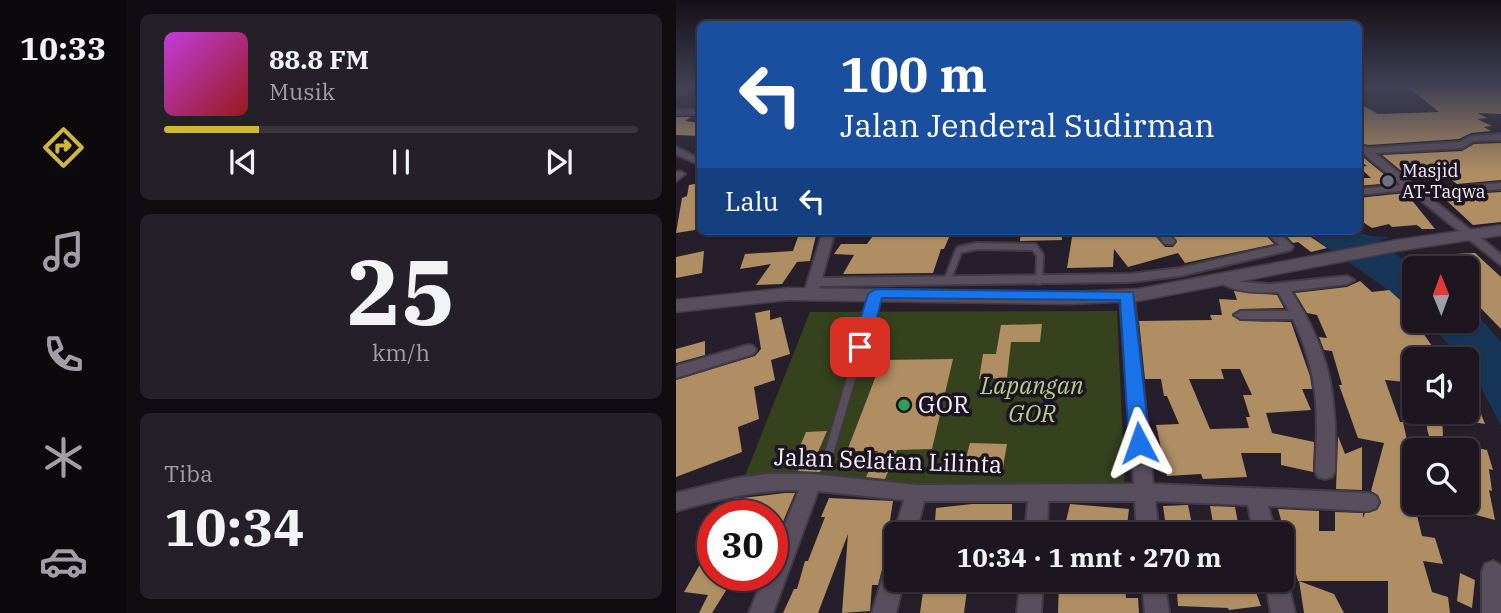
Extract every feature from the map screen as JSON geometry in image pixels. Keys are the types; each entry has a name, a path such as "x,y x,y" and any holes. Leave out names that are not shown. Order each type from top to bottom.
{"main road":[{"path":"676,306 813,287 876,294 1128,296 1186,279 1224,280 1405,243 1501,230"}],"street":[{"path":"1362,149 1462,145 1471,139 1501,137"},
{"path":"1362,149 1501,262"},
{"path":"676,150 697,160"},
{"path":"1362,192 1501,186"},
{"path":"828,235 813,287 947,281 1186,279 1288,246 1275,235"},
{"path":"1164,235 1169,241"},
{"path":"1224,280 1248,288 1347,280"},
{"path":"1281,286 1298,315 1311,347 1325,396 1325,471"},
{"path":"1128,296 1147,522"},
{"path":"1241,315 1298,315"},
{"path":"676,372 748,349"},
{"path":"761,613 812,482"},
{"name":"Jalan Selatan Lilinta","path":"676,502 753,483 812,482 916,493 1143,492 1369,502"},
{"path":"1037,522 1039,492"},
{"path":"908,522 916,493"},
{"path":"1256,497 1262,522"},
{"path":"1493,572 1494,613"},
{"path":"884,613 889,592"},
{"path":"1029,613 1031,592"},
{"path":"1155,592 1157,613"},
{"path":"1279,592 1283,613"}],"lane":[{"path":"947,281 959,250 977,246 1034,247 1040,254 1039,281"},
{"path":"829,453 876,294"}],"green space":[{"name":"Lapangan GOR","path":"1117,311 1125,490 743,481 810,312"}],"water":[{"path":"1362,234 1389,237 1380,241 1402,259 1402,300 1310,235"},
{"path":"1479,317 1501,342 1501,426 1479,383 1479,347 1451,347 1438,333 1479,333"}],"building":[{"path":"1362,116 1482,116 1487,118 1477,119 1492,126 1484,127 1491,131 1471,133 1459,139 1362,143"},
{"path":"676,117 691,117 685,121 697,123 697,136 676,135"},
{"path":"1501,143 1501,180 1457,184 1446,176 1411,179 1382,155 1462,151 1474,144"},
{"path":"1362,156 1392,183 1362,186 1362,178 1371,178 1362,170 1362,167 1367,166 1362,163"},
{"path":"697,184 695,230 676,233 682,198 687,196 689,185"},
{"path":"1501,192 1501,222 1473,225 1446,200 1478,200 1470,194"},
{"path":"1406,193 1435,229 1422,229 1417,225 1392,227 1389,224 1372,228 1362,222 1362,198"},
{"path":"799,235 816,235 810,261 797,262 782,284 756,285 771,264 740,269 745,254 793,251"},
{"path":"874,235 950,235 944,249 941,249 933,273 843,274 854,255 834,254 841,244 867,244"},
{"path":"1021,235 1062,235 1062,240 1020,241"},
{"path":"1072,235 1154,235 1165,247 1173,247 1177,242 1173,235 1266,235 1274,244 1185,263 1178,253 1128,267 1114,249 1113,267 1067,268"},
{"path":"1286,235 1308,235 1327,248 1311,252 1298,242 1293,243"},
{"path":"704,251 702,273 676,278 676,257"},
{"path":"1475,253 1478,256 1417,256"},
{"path":"1479,257 1501,277 1501,329 1479,306"},
{"path":"1360,281 1372,292 1389,290 1402,302 1402,333 1423,333 1433,347 1402,347 1402,382 1385,380 1407,438 1402,438 1402,515 1417,515 1422,536 1435,538 1443,564 1423,561 1432,592 1448,597 1450,613 1388,613 1388,581 1298,581 1294,567 1294,522 1282,522 1278,509 1319,511 1319,531 1335,531 1335,512 1363,513 1363,518 1365,513 1377,510 1381,503 1378,495 1371,491 1384,443 1358,438 1339,385 1342,385 1332,351 1324,350 1319,337 1327,338 1317,315 1307,313 1295,293 1347,287"},
{"path":"1234,291 1277,295 1284,308 1240,309 1232,314 1240,321 1291,322 1310,376 1312,389 1302,389 1311,410 1266,413 1272,433 1314,442 1313,472 1281,465 1281,453 1241,453 1247,477 1203,479 1201,474 1167,476 1156,425 1179,424 1167,396 1164,396 1161,379 1145,379 1139,321 1212,320 1210,315 1222,315 1219,299 1237,300","holes":["1221,369 1240,369 1252,395 1243,395 1250,417 1246,417 1249,428 1210,429 1189,379 1224,379"]},
{"path":"770,310 770,320 781,317 790,354 771,360 775,380 754,387 759,419 738,427 742,452 676,477 676,380 755,356 761,349 755,313"},
{"path":"1042,324 1040,342 1011,342 1007,378 979,379 983,354 996,354 1001,325"},
{"path":"705,341 705,355 676,363 676,349"},
{"name":"GOR","path":"953,359 932,449 897,450 885,479 866,477 878,451 847,451 882,360"},
{"path":"1479,409 1485,424 1479,423"},
{"path":"1427,424 1442,424 1443,438 1430,438"},
{"path":"827,431 813,464 824,465 820,472 798,471 810,450 798,451 806,432"},
{"path":"1338,436 1345,454 1362,447 1362,490 1336,489"},
{"path":"970,443 1007,444 1002,473 962,472"},
{"path":"1479,448 1487,450 1493,470 1489,469 1492,491 1489,490 1495,520 1476,515 1479,515"},
{"path":"795,493 788,510 788,500 733,499"},
{"path":"829,498 893,501 890,522 884,522 884,562 878,585 872,585 870,611 842,613 848,534 818,613 783,613 794,589 797,589 805,561 808,561 825,517 821,517"},
{"path":"972,504 1012,504 1012,522 935,522 936,508"},
{"path":"1070,504 1129,509 1127,522 1066,522"},
{"path":"1188,505 1192,522 1165,522 1163,506"},
{"path":"1210,506 1235,507 1238,522 1213,522"},
{"path":"697,570 697,591 726,591 712,613 699,613 708,595 684,592"},
{"path":"1460,573 1475,580 1472,608 1457,601"},
{"path":"1299,581 1334,594 1344,613 1304,613"},
{"path":"923,592 967,592 964,613 920,613"},
{"path":"1059,592 1125,592 1126,598 1138,598 1139,613 1058,613"},
{"path":"1177,592 1256,592 1261,606 1229,610 1178,606"}],"place":[{"name":"Masjid AT-Taqwa","path":"1388,181"},
{"name":"GOR","path":"904,405"}],"route":[{"path":"860,347 876,294 1128,296 1139,443"}]}
